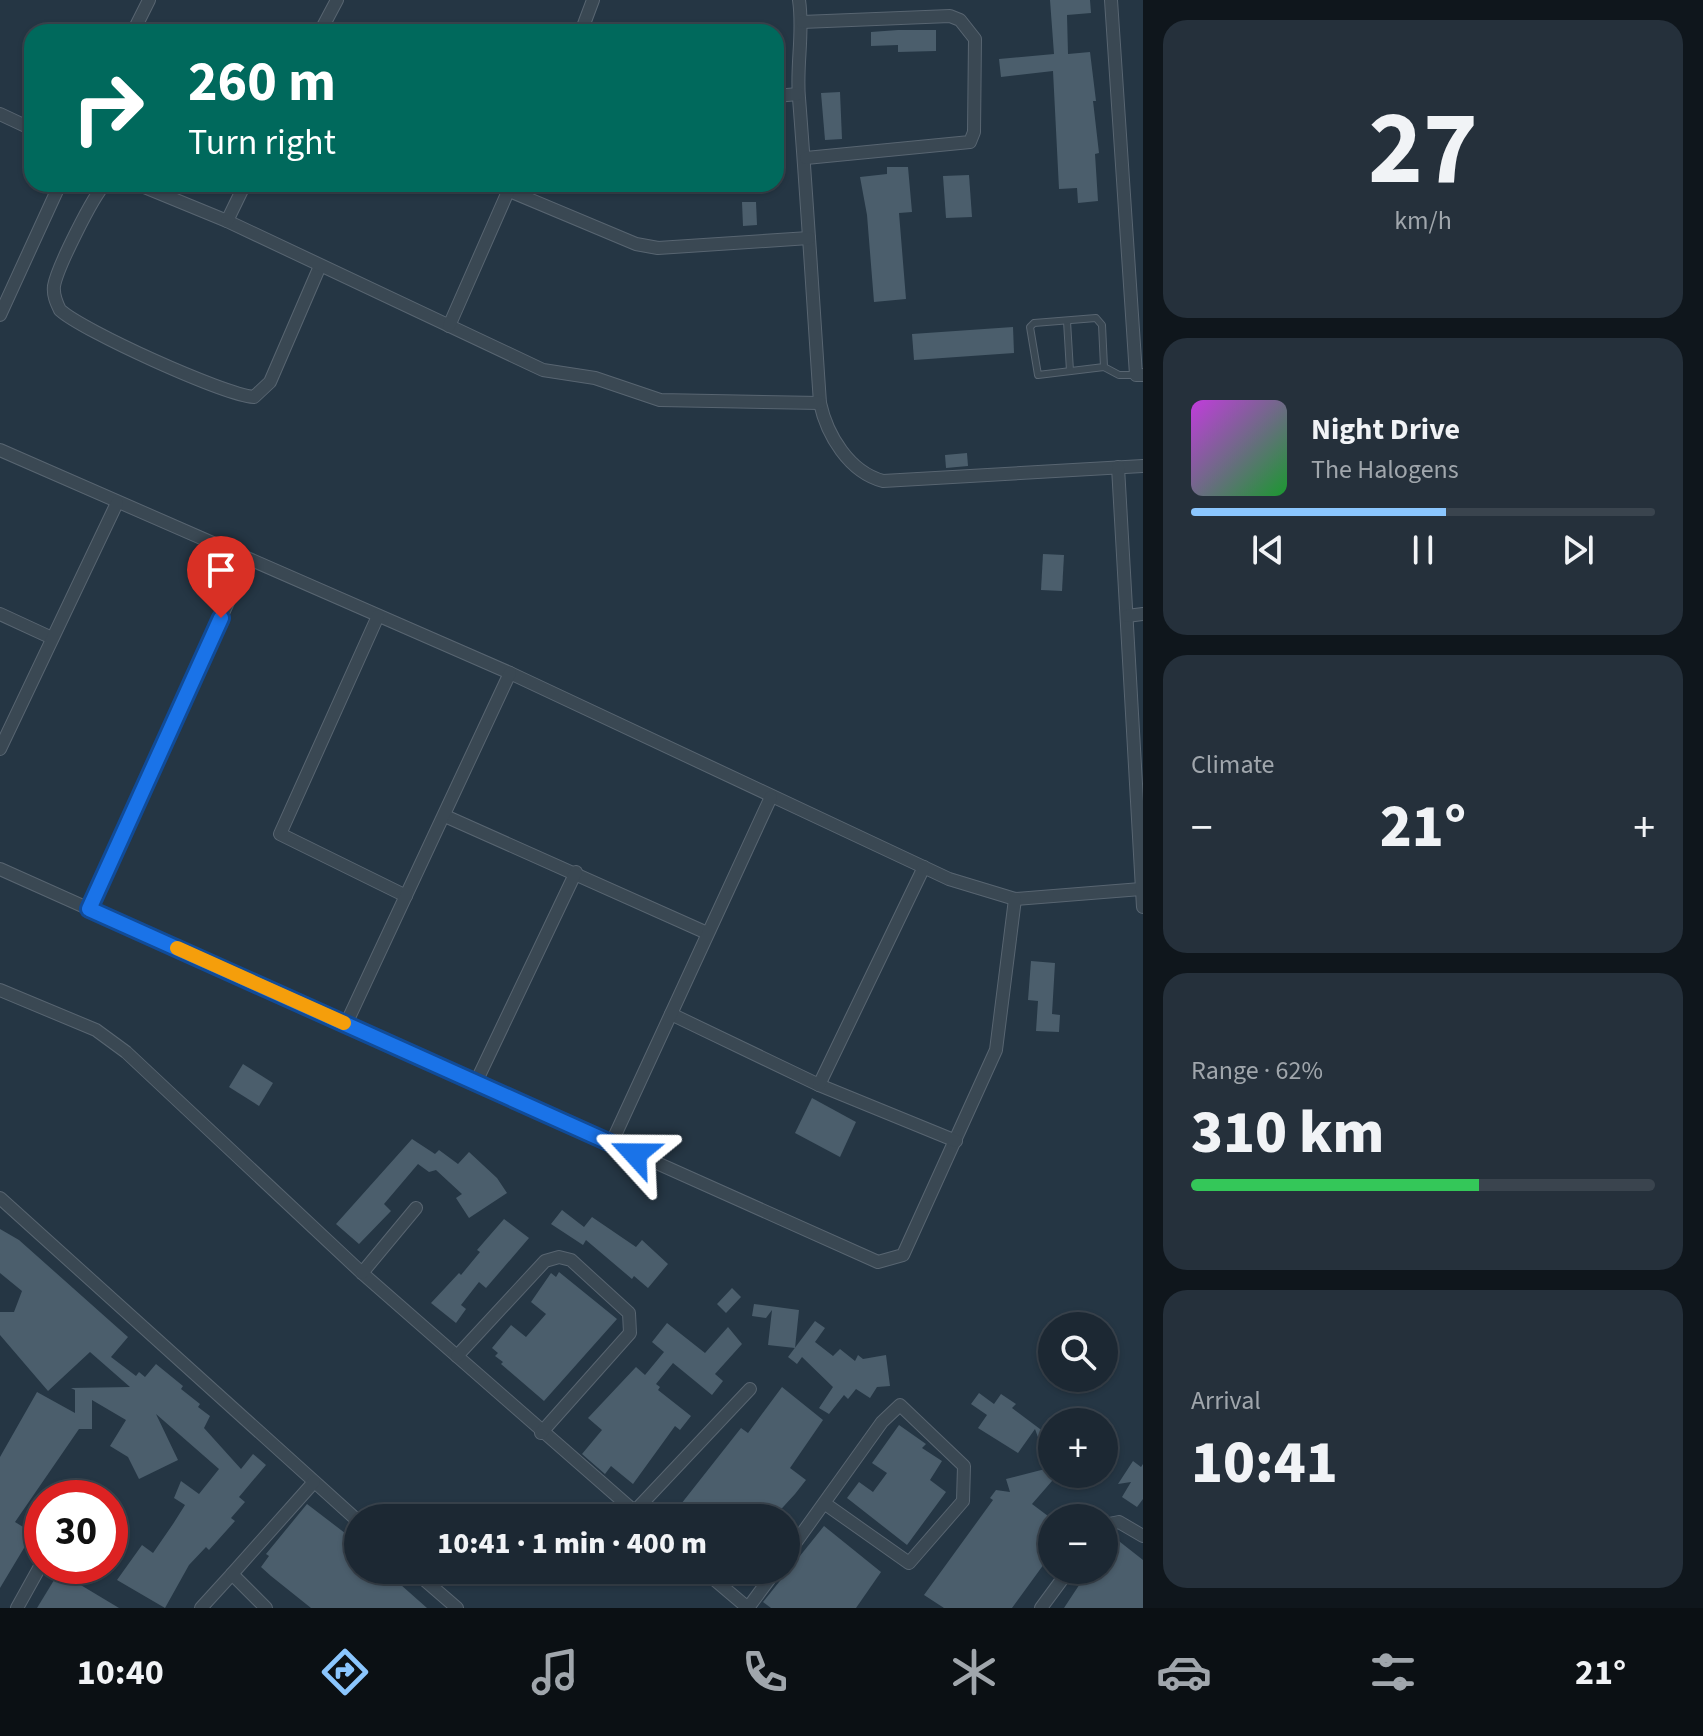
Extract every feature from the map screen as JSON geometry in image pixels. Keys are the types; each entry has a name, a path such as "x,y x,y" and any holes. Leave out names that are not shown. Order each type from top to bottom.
{"street":[{"path":"137,24 149,0"},
{"path":"324,24 337,0"},
{"path":"584,24 593,0"},
{"path":"799,0 802,22 798,94 806,158 820,403 825,426 849,459 871,478 883,481 1143,466"},
{"path":"1111,0 1140,375"},
{"path":"802,22 950,16 960,20 975,39 974,132 970,142 806,158"},
{"path":"784,95 798,94"},
{"path":"0,114 24,125"},
{"path":"0,315 56,192"},
{"path":"99,192 55,282 55,299 60,310 192,378 235,395 254,397 270,382 320,266"},
{"path":"156,192 227,221 543,370 595,378 660,400 820,403"},
{"path":"227,221 241,192"},
{"path":"449,326 508,192"},
{"path":"519,192 636,244 658,248 809,238"},
{"path":"0,450 510,673 949,879 1015,899 1141,889"},
{"path":"1118,467 1138,761 1143,907"},
{"path":"0,749 117,503"},
{"path":"89,909 247,560"},
{"path":"0,614 52,638"},
{"path":"1127,616 1143,614"},
{"path":"378,616 280,834 406,896"},
{"path":"346,1024 510,673"},
{"path":"611,1144 771,797"},
{"path":"445,816 707,933"},
{"path":"819,1085 924,867"},
{"path":"0,869 878,1262 903,1255 1000,1036 1015,899"},
{"path":"476,1082 576,872"},
{"path":"0,990 96,1030 126,1052 362,1273 625,1504"},
{"path":"671,1014 819,1085 956,1141"},
{"path":"0,1198 344,1509"},
{"path":"362,1273 416,1208"},
{"path":"457,1356 545,1261 559,1257 571,1260 629,1313 630,1333 541,1433"},
{"path":"648,1504 750,1389"},
{"path":"800,1536 882,1422 900,1405 964,1466 963,1501 909,1563 824,1503"},
{"path":"201,1608 314,1482"},
{"path":"1118,1522 1143,1536"},
{"path":"232,1574 266,1608"},
{"path":"17,1608 30,1584"},
{"path":"429,1584 457,1608"},
{"path":"720,1584 748,1608 766,1584"},
{"path":"1041,1608 1059,1584"}],"lane":[{"path":"1104,367 1099,321 1096,318 1034,323 1030,327 1036,373 1104,367 1119,375 1140,375"},
{"path":"1067,321 1070,371"}],"building":[{"path":"1050,0 1090,0 1091,13 1067,15 1068,54 1090,52 1099,153 1095,154 1098,201 1078,203 1077,188 1059,189 1053,71 1001,77 999,59 1054,54"},
{"path":"936,30 936,51 898,52 898,45 871,46 871,32"},
{"path":"840,92 842,139 825,140 821,93"},
{"path":"887,167 908,167 912,212 899,213 906,299 874,302 867,215 860,177 887,174"},
{"path":"969,175 972,217 946,218 943,176"},
{"path":"742,202 756,202 757,225 743,226"},
{"path":"1013,327 1014,353 914,360 912,334"},
{"path":"967,453 968,466 946,468 945,455"},
{"path":"1043,554 1064,555 1062,591 1041,590"},
{"path":"1031,961 1055,963 1052,1014 1060,1015 1059,1032 1036,1031 1038,1001 1028,1000"},
{"path":"243,1064 273,1083 259,1106 229,1087"},
{"path":"812,1098 856,1122 840,1157 795,1133"},
{"path":"412,1139 435,1154 439,1150 458,1164 469,1152 497,1178 507,1193 469,1218 456,1198 462,1194 436,1170 429,1172 418,1164 384,1204 391,1211 359,1244 336,1224"},
{"path":"562,1210 584,1227 592,1217 636,1247 642,1240 668,1264 648,1288 634,1276 632,1279 586,1240 583,1245 551,1224"},
{"path":"504,1219 529,1238 486,1288 479,1282 461,1305 466,1309 456,1323 431,1303 459,1273 461,1275 480,1252 477,1250"},
{"path":"0,1229 19,1240 128,1337 111,1357 136,1376 139,1372 145,1377 156,1364 183,1386 181,1389 210,1416 204,1428 241,1469 253,1454 266,1465 239,1497 245,1502 231,1518 235,1521 209,1550 206,1547 189,1565 165,1608 124,1584 128,1584 128,1565 142,1545 153,1553 173,1524 185,1505 174,1498 181,1481 199,1494 219,1469 156,1414 178,1460 139,1479 128,1457 110,1446 126,1420 92,1400 92,1429 79,1429 44,1480 24,1480 24,1509 15,1522 24,1528 24,1548 0,1588 0,1457 37,1392 75,1413 75,1390 71,1388 130,1387 90,1352 48,1391 0,1335 0,1312 14,1312 22,1291 0,1273"},
{"path":"559,1272 617,1319 544,1401 501,1364 503,1362 495,1356 498,1353 492,1348 511,1325 526,1337 546,1314 531,1302 551,1273 556,1277"},
{"path":"732,1288 741,1297 726,1313 717,1304"},
{"path":"754,1304 799,1310 795,1348 768,1345 772,1310 766,1318 752,1316"},
{"path":"815,1321 825,1328 815,1342 833,1356 840,1349 855,1361 858,1355 863,1359 886,1355 890,1386 877,1387 870,1398 856,1389 848,1399 844,1395 829,1414 819,1408 833,1387 802,1357 797,1364 788,1357"},
{"path":"667,1323 705,1353 728,1327 742,1344 715,1374 723,1381 712,1395 673,1363 656,1384 660,1387 658,1390 691,1416 680,1430 675,1426 633,1484 611,1466 605,1474 582,1454 602,1430 588,1418 636,1367 645,1375 664,1352 652,1342"},
{"path":"782,1387 823,1420 790,1468 806,1480 786,1504 681,1504 741,1428 748,1433"},
{"path":"979,1393 994,1404 1001,1394 1016,1404 1012,1408 1038,1428 1038,1437 1035,1429 1018,1453 978,1428 987,1415 971,1404"},
{"path":"899,1425 926,1444 922,1448 942,1461 930,1480 946,1492 907,1545 847,1498 859,1482 873,1492 887,1473 872,1463"},
{"path":"1133,1461 1141,1467 1143,1464 1143,1499 1137,1507 1122,1497 1131,1482 1118,1484"},
{"path":"1038,1471 1038,1488 1046,1488 1032,1504 1038,1508 1038,1572 1012,1608 944,1608 924,1595 993,1500 990,1498 996,1490 1010,1492 1006,1479"},
{"path":"307,1504 344,1532 344,1584 400,1584 427,1608 311,1608 261,1567 269,1556 266,1554"},
{"path":"824,1526 881,1572 856,1608 771,1608 763,1602 777,1584 800,1584 800,1556"},
{"path":"1118,1540 1143,1560 1143,1608 1064,1608 1080,1584 1118,1584"},
{"path":"52,1584 79,1584 119,1608 37,1608"}],"slow traffic":[{"path":"177,948 344,1023"}],"route":[{"path":"221,618 89,909 635,1154"}]}
